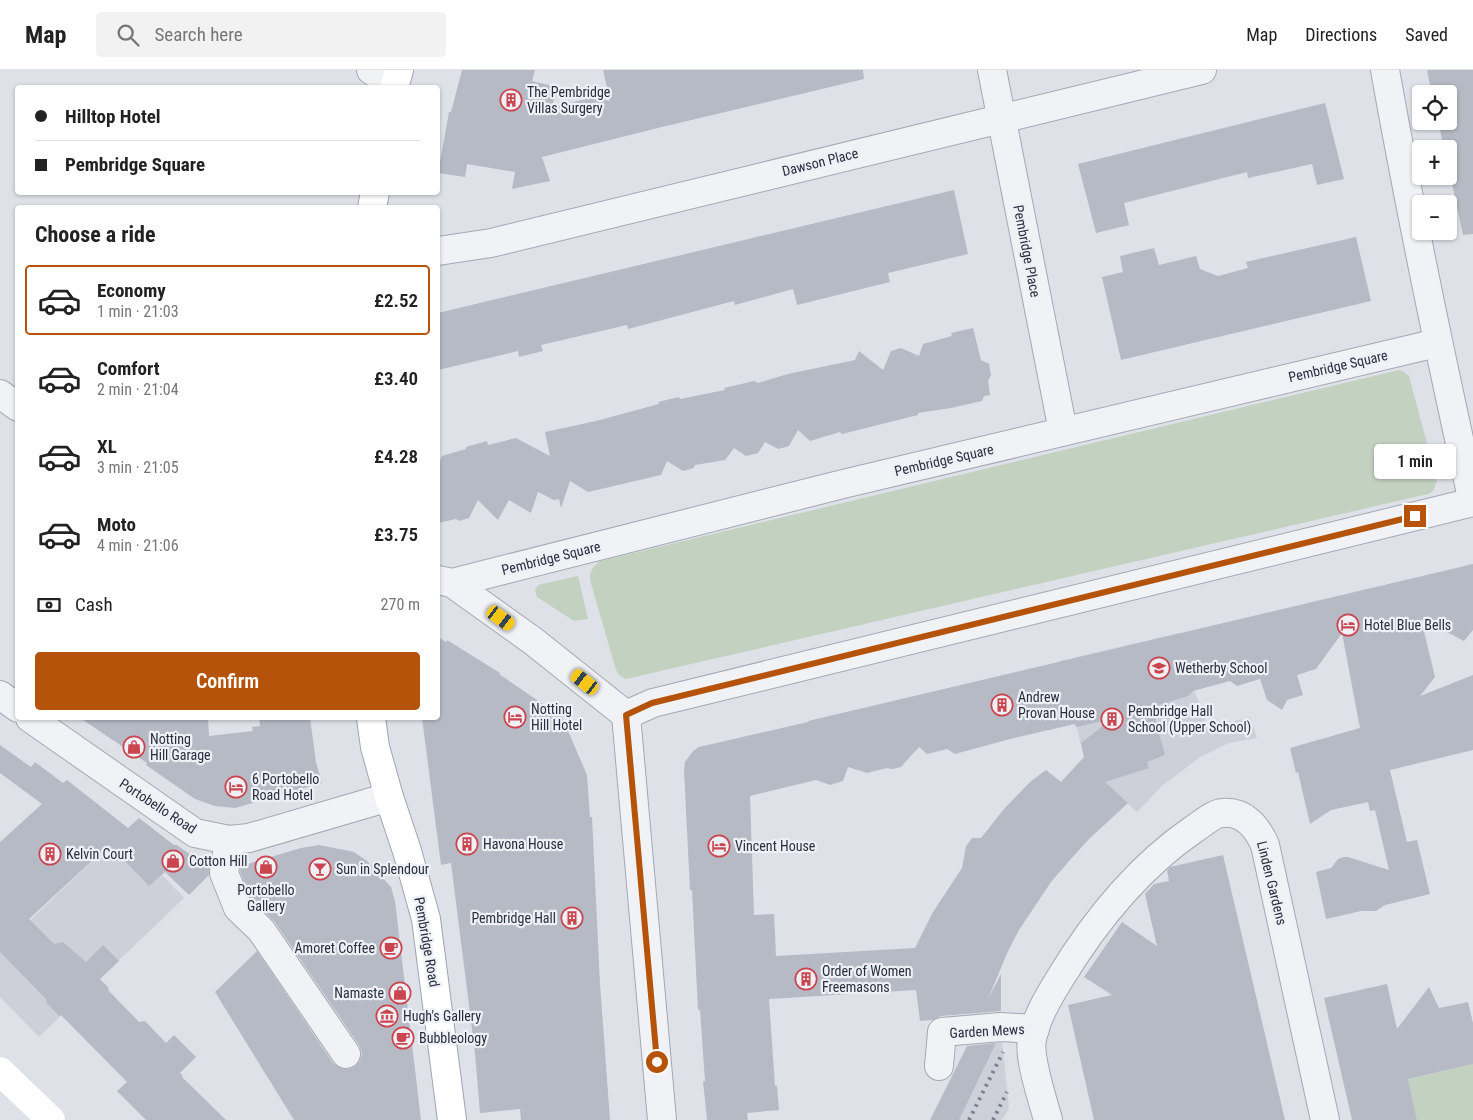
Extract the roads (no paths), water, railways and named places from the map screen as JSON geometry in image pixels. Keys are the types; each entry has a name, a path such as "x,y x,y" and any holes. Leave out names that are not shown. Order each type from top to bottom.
{"main road":[{"name":"Pembridge Road","path":"371,720 389,797 408,851 426,919 452,1120"},
{"path":"0,1071 51,1120"}],"street":[{"path":"371,70 396,81"},
{"name":"Pembridge Place","path":"992,70 1064,431"},
{"name":"Dawson Place","path":"440,251 491,243 1202,70"},
{"path":"662,1120 626,715 652,703 1473,502 1437,343 1385,70"},
{"name":"Pembridge Square","path":"445,582 843,484 1437,343"},
{"path":"0,394 15,405"},
{"name":"Pembridge Square","path":"445,582 533,641 626,715"},
{"path":"0,695 15,706"},
{"name":"Portobello Road","path":"33,720 195,833 229,840 249,838 389,797"},
{"name":"Linden Gardens","path":"1048,1120 1032,1055 1031,1040 1053,990 1073,956 1131,883 1166,850 1221,812 1237,813 1246,819 1255,827 1265,845 1325,1120"},
{"path":"229,840 224,872 238,908 261,930 346,1054"},
{"name":"Garden Mews","path":"939,1066 942,1032 1001,1027 1035,1029"}],"railway":[{"path":"969,1120 1003,1052"},
{"path":"993,1120 1007,1092"}],"place":[{"name":"The Pembridge Villas Surgery","path":"511,100"},
{"name":"Hotel Blue Bells","path":"1348,625"},
{"name":"Wetherby School","path":"1159,668"},
{"name":"Andrew Provan House","path":"1002,705"},
{"name":"Notting Hill Hotel","path":"515,717"},
{"name":"Pembridge Hall School (Upper School)","path":"1112,719"},
{"name":"Notting Hill Garage","path":"134,747"},
{"name":"6 Portobello Road Hotel","path":"236,787"},
{"name":"Havona House","path":"467,844"},
{"name":"Vincent House","path":"719,846"},
{"name":"Kelvin Court","path":"50,854"},
{"name":"Cotton Hill","path":"173,861"},
{"name":"Portobello Gallery","path":"266,867"},
{"name":"Sun in Splendour","path":"320,869"},
{"name":"Pembridge Hall","path":"572,918"},
{"name":"Amoret Coffee","path":"391,948"},
{"name":"Order of Women Freemasons","path":"806,979"},
{"name":"Namaste","path":"400,993"},
{"name":"Hugh's Gallery","path":"387,1016"},
{"name":"Bubbleology","path":"403,1038"}]}
